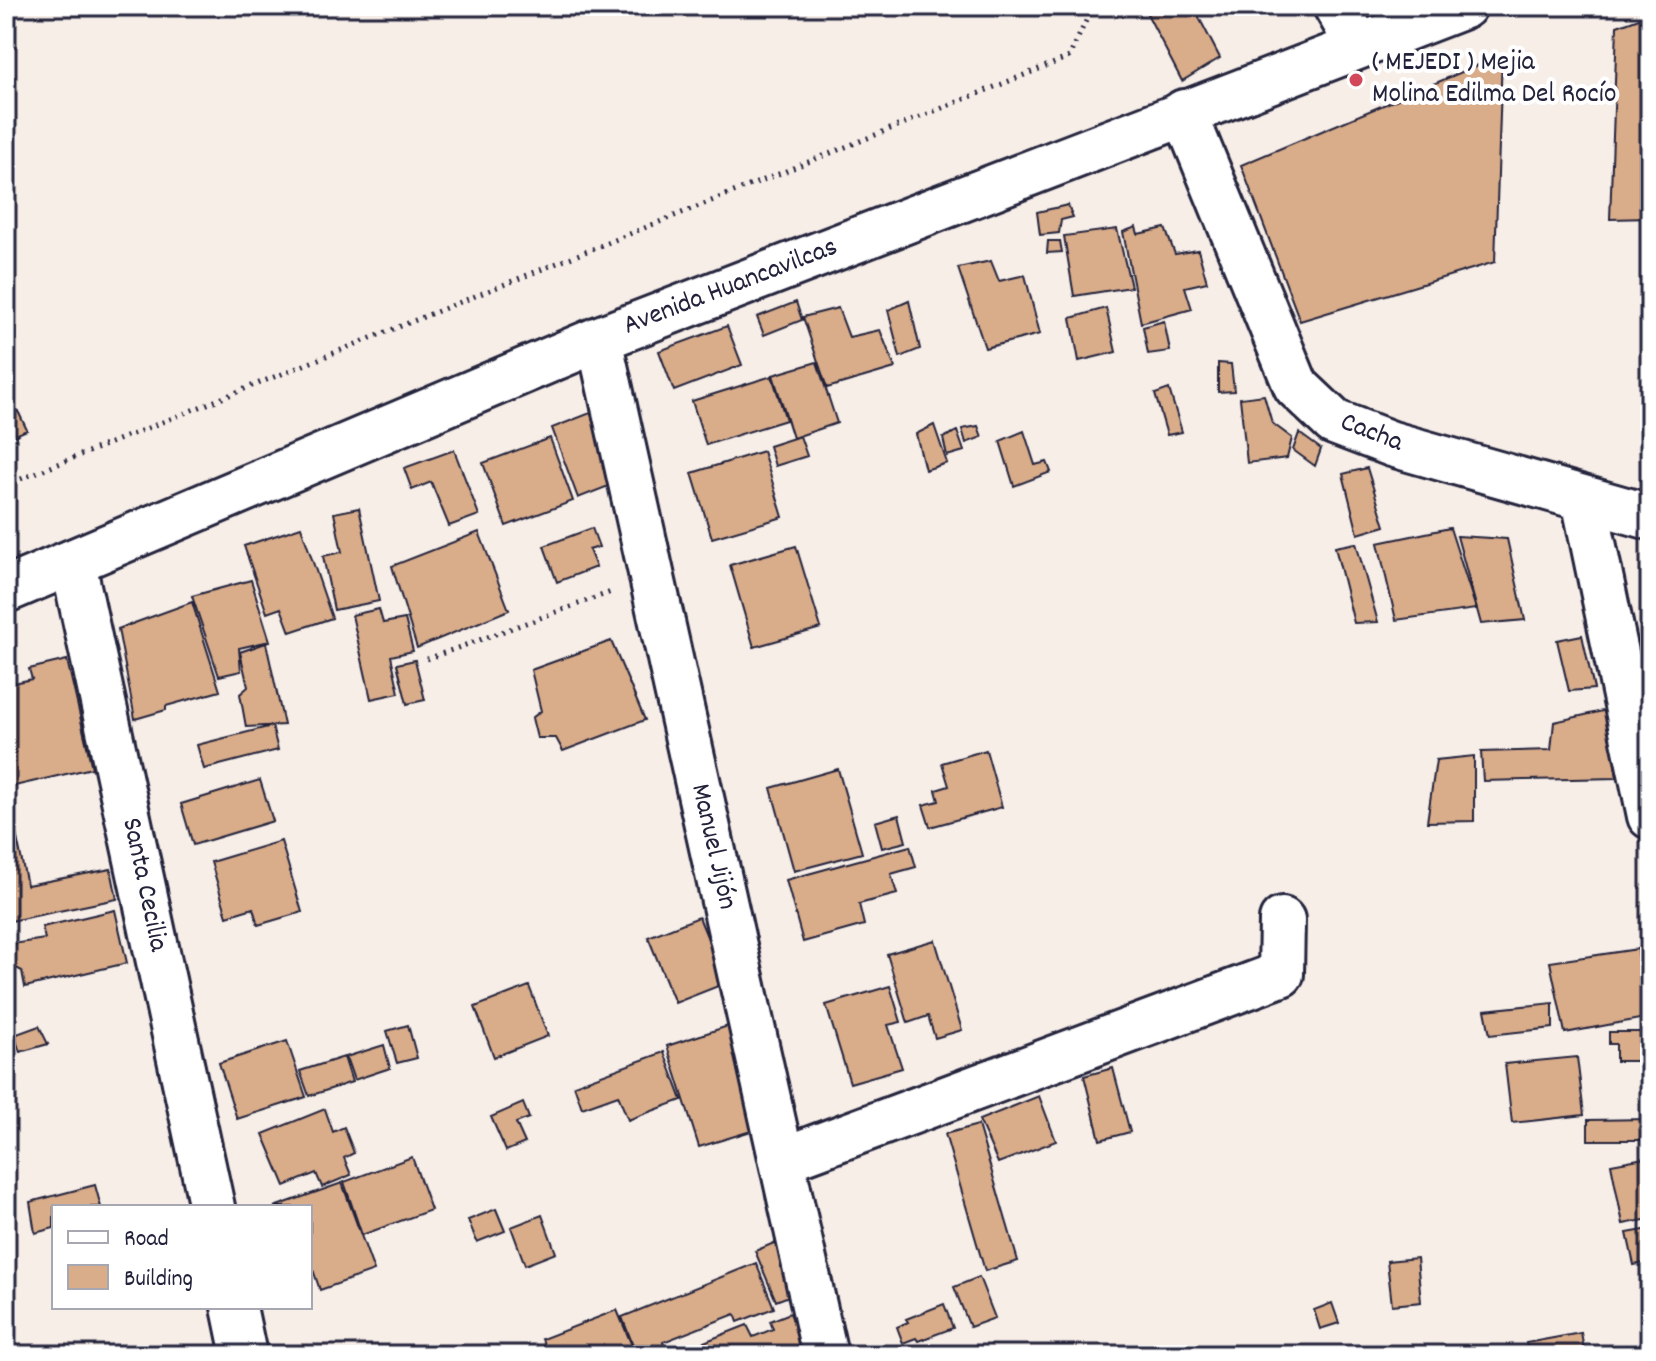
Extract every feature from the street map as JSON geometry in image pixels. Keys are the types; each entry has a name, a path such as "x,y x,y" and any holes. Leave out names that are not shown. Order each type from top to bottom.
{"street":[{"path":"1336,6 1358,45"},
{"name":"Avenida Huancavilcas","path":"6,590 599,339 1464,6"},
{"name":"Cacha","path":"1184,112 1296,386 1334,422 1392,444 1650,517"},
{"name":"Manuel Jijón","path":"599,339 825,1355"},
{"path":"1584,499 1650,816"},
{"name":"Santa Cecilia","path":"73,563 212,1205"},
{"path":"782,1160 1281,974 1282,920"},
{"path":"234,1309 244,1355"}],"path":[{"path":"6,485 1069,57 1093,6"},
{"path":"427,659 652,576"}],"building":[{"path":"1143,6 1193,6 1220,58 1182,81"},
{"path":"1650,14 1650,218 1610,219 1617,26"},
{"path":"1502,55 1495,262 1300,321 1241,165"},
{"path":"1068,205 1073,217 1061,220 1059,233 1040,235 1037,212"},
{"path":"1136,227 1138,234 1165,228 1175,254 1198,250 1207,282 1185,287 1192,309 1141,323 1123,232"},
{"path":"1117,229 1131,287 1074,296 1064,236"},
{"path":"1048,241 1060,241 1062,252 1047,253"},
{"path":"991,261 999,281 1025,275 1040,334 985,348 958,268"},
{"path":"909,301 920,349 900,357 888,310"},
{"path":"796,302 802,320 764,335 757,317"},
{"path":"838,308 849,337 880,330 895,368 827,388 803,317"},
{"path":"1106,308 1116,352 1079,361 1071,318"},
{"path":"1164,321 1170,351 1148,354 1143,327"},
{"path":"727,326 742,365 674,391 659,351"},
{"path":"817,362 837,423 793,438 773,375"},
{"path":"1218,363 1231,364 1234,391 1218,392"},
{"path":"772,376 786,420 706,445 692,401"},
{"path":"1169,389 1182,432 1167,435 1155,394"},
{"path":"1264,395 1272,423 1292,438 1287,458 1247,463 1240,398"},
{"path":"598,410 624,480 578,498 552,428"},
{"path":"18,411 27,430 6,439 6,417"},
{"path":"934,425 947,463 925,470 916,434"},
{"path":"978,426 982,437 966,443 962,429"},
{"path":"957,431 964,451 947,456 943,438"},
{"path":"1024,431 1035,465 1047,462 1051,472 1014,486 1000,441"},
{"path":"1299,433 1321,449 1315,466 1293,450"},
{"path":"800,436 807,456 775,466 769,446"},
{"path":"550,438 573,501 506,526 483,463"},
{"path":"454,450 479,515 449,526 431,482 412,490 404,468"},
{"path":"763,451 783,517 712,538 692,473"},
{"path":"1367,468 1385,526 1358,534 1343,474"},
{"path":"359,508 379,601 334,610 323,556 342,552 334,513"},
{"path":"301,527 332,618 290,632 281,608 267,613 244,546"},
{"path":"592,528 599,547 589,550 596,567 557,582 544,546"},
{"path":"1450,528 1476,609 1396,620 1378,543"},
{"path":"479,532 509,610 417,648 392,566"},
{"path":"1457,536 1507,539 1525,620 1481,624"},
{"path":"1356,543 1378,622 1354,623 1335,547"},
{"path":"796,546 821,628 754,647 730,565"},
{"path":"251,580 270,641 239,648 241,671 219,676 192,596"},
{"path":"192,602 220,691 166,706 166,710 135,719 118,629"},
{"path":"379,609 383,623 405,619 413,651 391,656 399,693 371,699 352,615"},
{"path":"1582,635 1594,689 1569,691 1557,640"},
{"path":"611,641 645,720 563,751 556,738 537,738 532,718 541,711 531,670"},
{"path":"266,643 284,725 246,727 240,694 248,687 240,652"},
{"path":"67,660 92,768 6,788 6,691 11,690 9,684 32,679 29,669"},
{"path":"415,660 425,700 407,704 397,664"},
{"path":"1607,710 1617,778 1483,781 1481,752 1551,750 1554,722"},
{"path":"272,726 278,750 204,769 197,745"},
{"path":"986,750 1002,807 930,827 923,805 939,801 936,790 949,786 942,763"},
{"path":"1474,756 1474,821 1427,822 1436,760"},
{"path":"838,769 862,853 794,871 771,788"},
{"path":"260,780 273,821 193,845 181,804"},
{"path":"8,796 27,885 111,869 117,899 6,922"},
{"path":"899,815 906,842 882,848 875,822"},
{"path":"281,841 302,912 258,925 253,908 227,916 211,862"},
{"path":"910,846 916,867 891,874 897,894 859,904 864,925 803,942 786,880"},
{"path":"115,910 127,963 25,987 22,971 14,967 6,956 7,948 13,944 45,939 42,927"},
{"path":"699,917 726,983 675,1003 648,937"},
{"path":"935,940 962,1030 935,1038 928,1016 908,1023 887,954"},
{"path":"1638,949 1645,1018 1565,1033 1550,962"},
{"path":"529,986 548,1036 494,1057 475,1007"},
{"path":"890,986 901,1022 888,1025 902,1068 850,1083 826,1005"},
{"path":"1553,1003 1553,1028 1490,1035 1485,1010"},
{"path":"408,1025 417,1058 397,1063 387,1031"},
{"path":"39,1026 48,1044 20,1052 14,1035"},
{"path":"728,1026 761,1128 699,1147 667,1046"},
{"path":"1609,1032 1650,1032 1650,1061 1616,1061 1616,1044 1609,1044"},
{"path":"287,1041 306,1097 237,1119 219,1063"},
{"path":"384,1045 390,1068 354,1080 346,1057"},
{"path":"664,1052 682,1100 628,1120 618,1095 582,1108 574,1085"},
{"path":"344,1057 352,1082 309,1096 300,1071"},
{"path":"1577,1057 1584,1115 1512,1123 1505,1064"},
{"path":"1113,1068 1130,1132 1100,1140 1084,1076"},
{"path":"1039,1096 1056,1141 998,1163 979,1120"},
{"path":"523,1103 529,1118 516,1123 525,1143 506,1151 491,1117"},
{"path":"325,1109 333,1132 344,1127 354,1153 344,1158 351,1175 322,1187 316,1173 285,1186 263,1134"},
{"path":"1650,1119 1650,1140 1588,1140 1588,1120"},
{"path":"978,1125 1018,1261 985,1271 945,1134"},
{"path":"412,1157 431,1210 362,1235 344,1182"},
{"path":"1650,1157 1650,1219 1623,1224 1611,1164"},
{"path":"342,1183 374,1271 320,1290 312,1267 312,1205 280,1205"},
{"path":"95,1185 100,1205 52,1205 52,1229 35,1233 30,1202"},
{"path":"496,1209 505,1231 477,1242 468,1220"},
{"path":"542,1215 556,1253 525,1265 511,1227"},
{"path":"1650,1229 1650,1262 1634,1265 1627,1233"},
{"path":"781,1240 802,1291 776,1301 755,1251"},
{"path":"1417,1258 1421,1302 1392,1305 1387,1261"},
{"path":"756,1263 774,1308 738,1322 735,1314 663,1342 667,1355 637,1355 622,1317"},
{"path":"979,1277 995,1318 970,1327 954,1287"},
{"path":"1332,1303 1339,1323 1320,1329 1314,1310"},
{"path":"944,1304 953,1328 903,1343 897,1327 908,1322 906,1319"},
{"path":"617,1310 636,1355 581,1355 579,1351 568,1355 548,1355 542,1339"},
{"path":"790,1313 804,1348 787,1355 671,1355 747,1325 753,1337 773,1329 770,1321"},
{"path":"1581,1333 1585,1355 1528,1355 1526,1343"}],"place":[{"name":"( MEJEDI ) Mejia Molina Edilma Del Rocío","path":"1356,80"}]}
